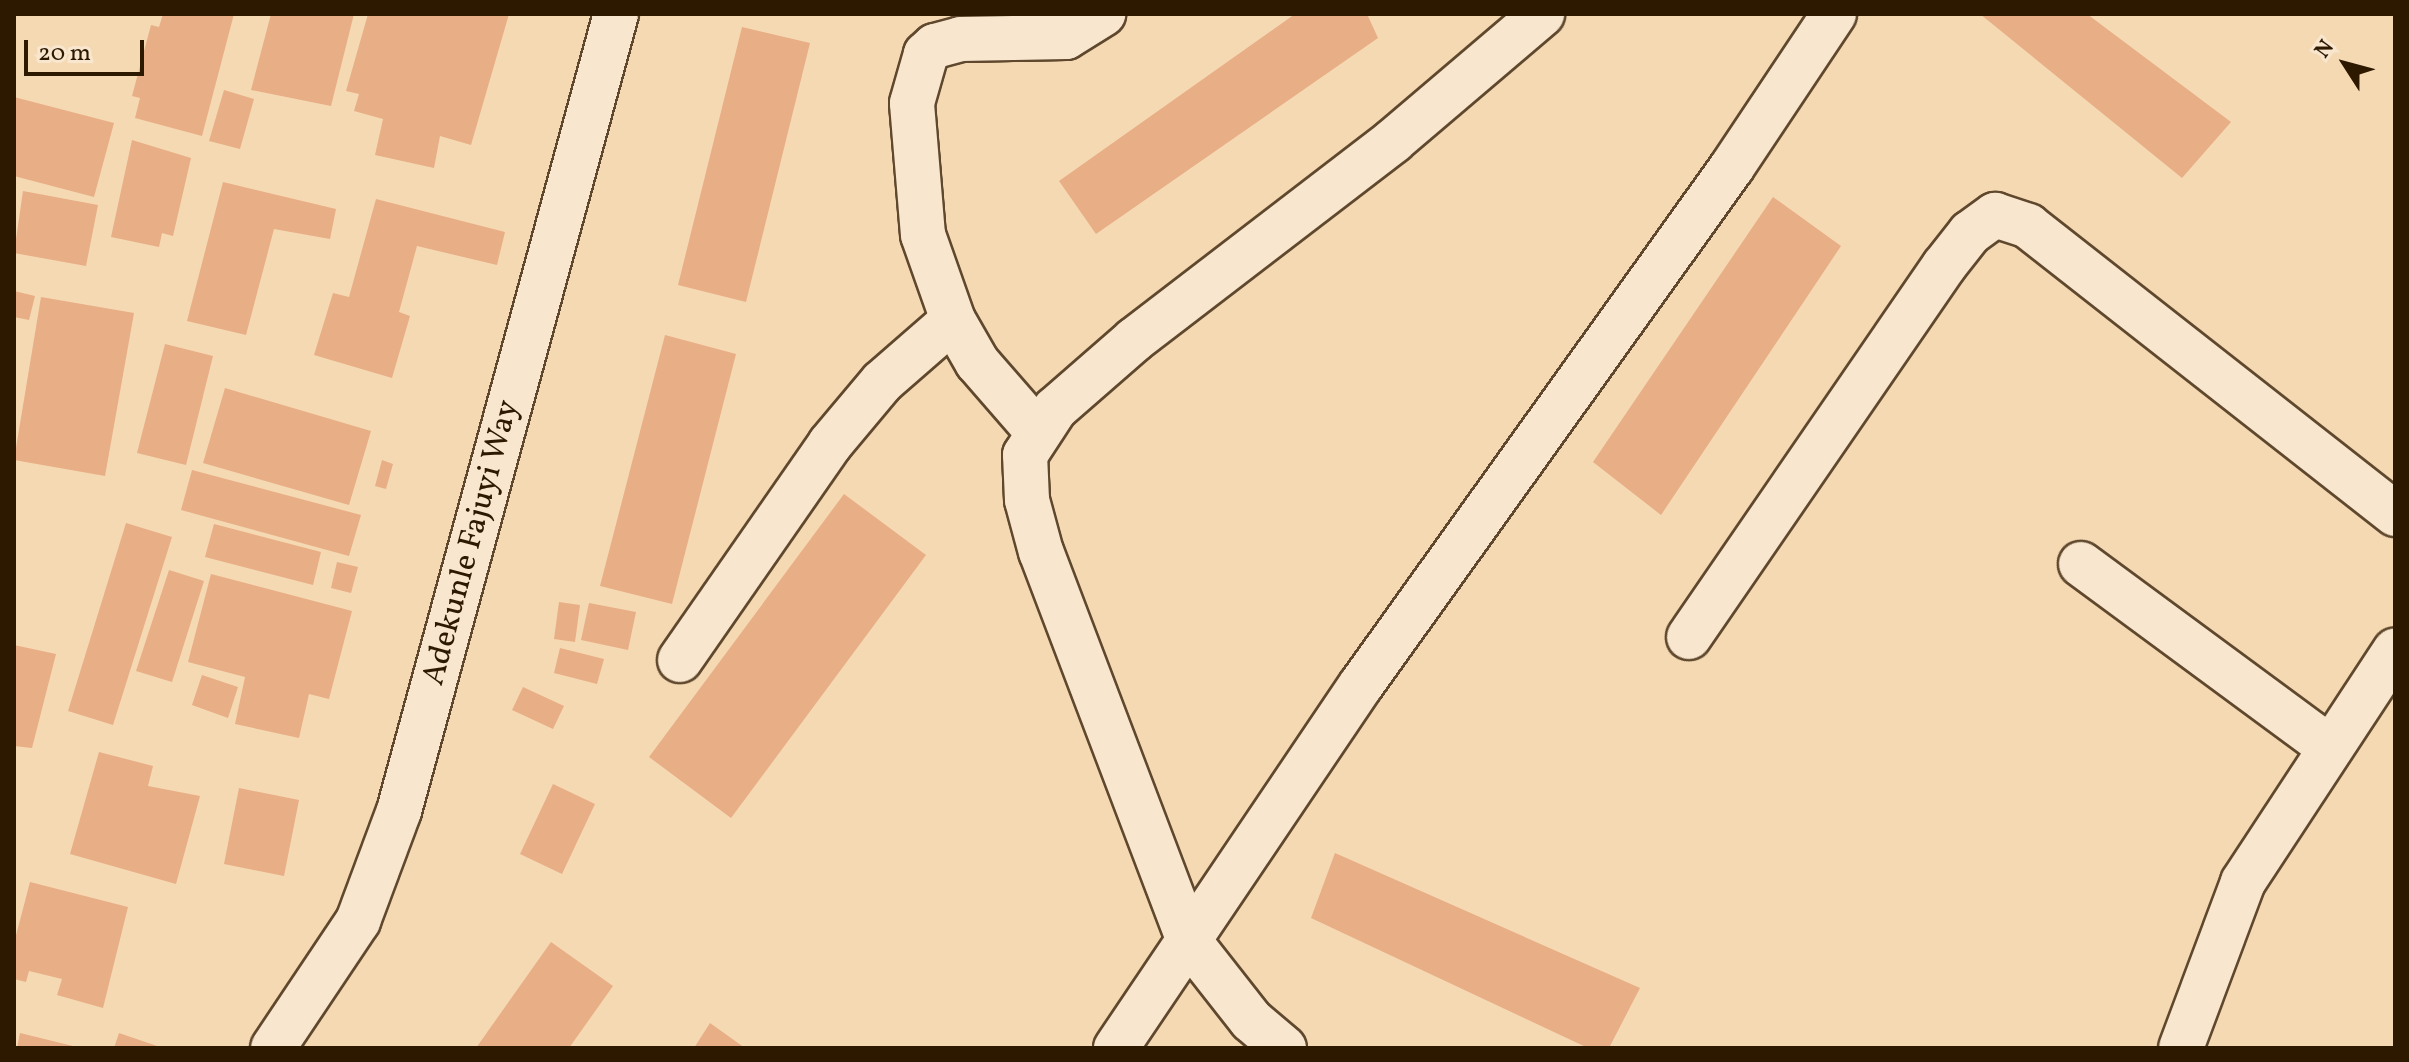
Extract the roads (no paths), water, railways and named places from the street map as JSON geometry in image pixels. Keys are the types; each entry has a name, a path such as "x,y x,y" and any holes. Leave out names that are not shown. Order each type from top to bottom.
{"street":[{"name":"Adekunle Fajuyi Way","path":"273,1048 358,921 399,811 616,14"},
{"path":"1037,431 977,362 953,320 923,235 912,103 926,54 961,39 1066,37 1087,29 1103,14"},
{"path":"1284,1048 1251,1020 1189,941 1041,552 1027,500 1025,455 1037,431 1134,340 1393,141 1542,14"},
{"path":"1116,1048 1361,685 1732,167 1834,14"},
{"path":"1689,637 1944,266 1970,233 1995,215 2028,226 2395,514"},
{"path":"680,660 830,444 882,382 953,320"},
{"path":"2081,564 2328,746"},
{"path":"2181,1048 2243,882 2328,746 2395,651"}]}
